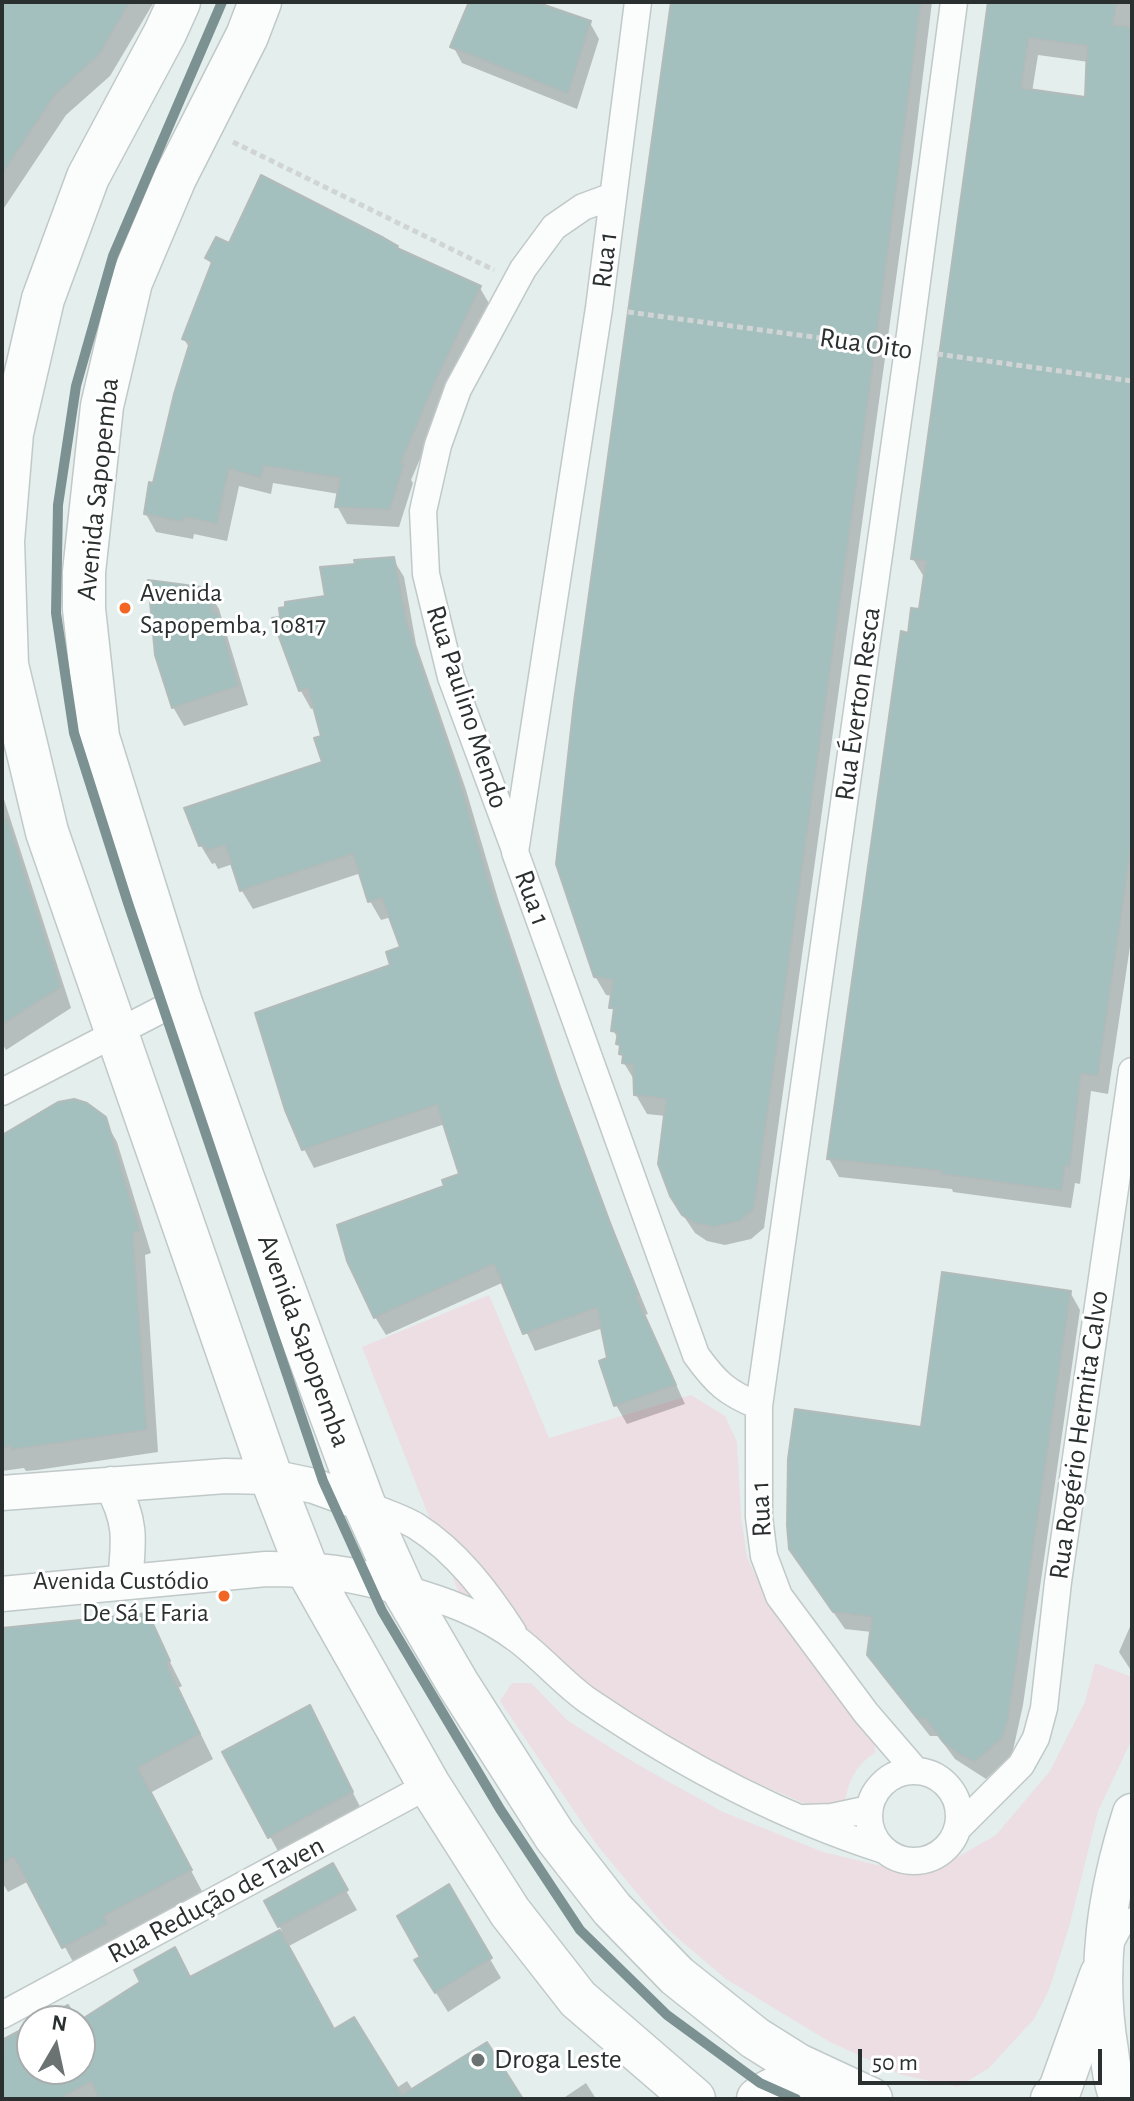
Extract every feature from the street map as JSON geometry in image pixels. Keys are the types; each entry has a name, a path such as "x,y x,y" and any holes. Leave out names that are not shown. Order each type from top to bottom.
{"main road":[{"path":"179,2 88,177 43,299 12,433 3,541 7,665 47,832 271,1477 307,1569 429,1785 510,1912 578,1999 694,2099"},
{"name":"Avenida Sapopemba","path":"260,2 247,36 175,178 131,282 102,406 84,572 84,609 98,737 180,1000 277,1272 364,1504 402,1588 458,1684 555,1836 612,1909 677,1976 755,2038 798,2065 866,2097"},
{"path":"1119,2099 1106,2037 1101,1975 1109,1899 1132,1813"},
{"path":"1052,2099 1060,2089 1101,1975"},
{"path":"758,2099 775,2087 791,2083 866,2097"}],"street":[{"name":"Rua 1","path":"638,2 599,308 515,852 696,1355 715,1381 732,1395 759,1406 759,1517 764,1556 779,1596 866,1713 916,1771"},
{"name":"Rua Éverton Resca","path":"759,1406 954,2"},
{"name":"Rua Paulino Mendo","path":"515,852 451,677 426,574 423,511 438,445 458,389 516,280 554,227 583,207 613,196"},
{"path":"2,1092 180,1000"},
{"name":"Rua Rogério Hermita Calvo","path":"958,1828 1021,1765 1036,1738 1044,1708 1058,1582 1132,1071"},
{"path":"2,1493 225,1476 271,1477 314,1486 415,1526 454,1557 485,1590 520,1641"},
{"path":"146,1482 144,1531 159,1577"},
{"path":"111,1484 123,1507 129,1531 125,1581"},
{"path":"2,1594 159,1577 307,1569 354,1574 454,1603 480,1615 520,1641 586,1699 688,1762 826,1831 908,1860 933,1857 944,1850 958,1828 959,1815 951,1790 929,1773 916,1771 900,1773 885,1781 869,1809 870,1825 884,1850"},
{"name":"Rua 1","path":"866,1713 885,1781"},
{"name":"Rua Redução de Taven","path":"2,2015 429,1785"},
{"path":"951,1790 1000,1788"},
{"path":"797,1818 832,1817 869,1809"}],"lane":[{"path":"1101,1975 1132,1915"}],"path":[{"path":"201,127 516,280"},
{"name":"Rua Oito","path":"599,308 1132,381"}],"shaded area":[{"path":"489,1295 549,1438 691,1395 725,1416 737,1442 741,1516 747,1557 767,1601 875,1736 875,1753 861,1764 852,1778 844,1812 831,1815 697,1757 465,1608 362,1347"},
{"path":"1095,1663 1132,1677 1132,1739 1098,1811 1069,1927 1049,1990 1034,2019 989,2068 958,2087 902,2075 830,2042 726,1979 666,1928 597,1845 500,1701 512,1683 531,1683 568,1721 723,1812 823,1852 898,1870 944,1865 996,1835 1050,1771 1085,1702"}],"building":[{"path":"2,2 130,2 99,55 55,95 2,174"},
{"path":"469,2 536,2 591,21 568,94 450,47"},
{"path":"671,2 921,2 754,1209 740,1221 714,1227 694,1223 682,1215 670,1196 658,1164 666,1099 634,1095 633,1065 622,1063 620,1045 616,1044 618,1032 611,1031 614,1008 609,1008 613,980 594,977 556,864 574,702"},
{"path":"988,2 1117,2 1113,25 1132,27 1132,841 1098,1076 1081,1074 1070,1167 1065,1166 1062,1191 941,1174 941,1171 827,1159 901,631 908,633 911,608 919,609 926,561 911,559","holes":["1029,38 1087,46 1085,97 1021,88"]},
{"path":"261,175 384,238 397,248 481,286 401,463 404,464 390,510 335,507 340,478 264,466 261,478 229,469 217,524 185,517 183,522 144,514 149,482 153,483 190,342 182,339 212,262 205,258 216,237 229,243"},
{"path":"394,557 407,623 552,1066 639,1295 636,1296 676,1385 614,1406 599,1361 607,1358 597,1308 523,1334 494,1264 374,1318 347,1261 337,1225 444,1186 442,1180 459,1174 437,1105 302,1150 285,1110 255,1013 390,965 386,952 400,947 382,898 368,902 353,854 240,891 225,845 206,851 204,845 199,846 184,808 322,762 314,738 321,736 308,688 299,691 272,618 280,617 279,608 285,607 285,602 325,596 320,567"},
{"path":"148,580 209,588 213,613 217,612 239,686 172,708 155,655"},
{"path":"7,818 61,987 2,1025 2,819"},
{"path":"74,1099 87,1103 106,1117 140,1231 133,1233 147,1430 11,1450 11,1446 2,1448 2,1135 58,1102"},
{"path":"942,1272 1071,1291 1008,1720 1003,1737 975,1762 943,1742 926,1719 918,1719 867,1655 872,1617 833,1612 789,1549 787,1525 788,1459 795,1409 921,1427"},
{"path":"148,1613 170,1661 166,1663 200,1734 138,1768 192,1870 104,1916 108,1924 62,1948 14,1857 2,1863 2,1628"},
{"path":"310,1705 353,1792 268,1838 222,1752"},
{"path":"333,1863 348,1890 278,1927 264,1901"},
{"path":"449,1884 492,1958 435,1993 414,1960 420,1957 397,1916"},
{"path":"280,1930 334,2029 354,2017 402,2095 487,2042 523,2099 99,2099 92,2085 96,2085 96,2010 140,1982 134,1970 175,1947 190,1977"},
{"path":"16,2033 16,2085 85,2085 59,2099 2,2099 4,2039"}],"transit line":[{"path":"222,2 113,256 76,386 58,505 56,613 74,733 128,903 323,1481 382,1611 500,1809 580,1930 667,2015 760,2083 796,2099"}],"place":[{"name":"Avenida Sapopemba, 10817","path":"125,608"},
{"name":"Avenida Custódio De Sá E Faria","path":"224,1596"},
{"name":"Droga Leste","path":"478,2060"}]}
